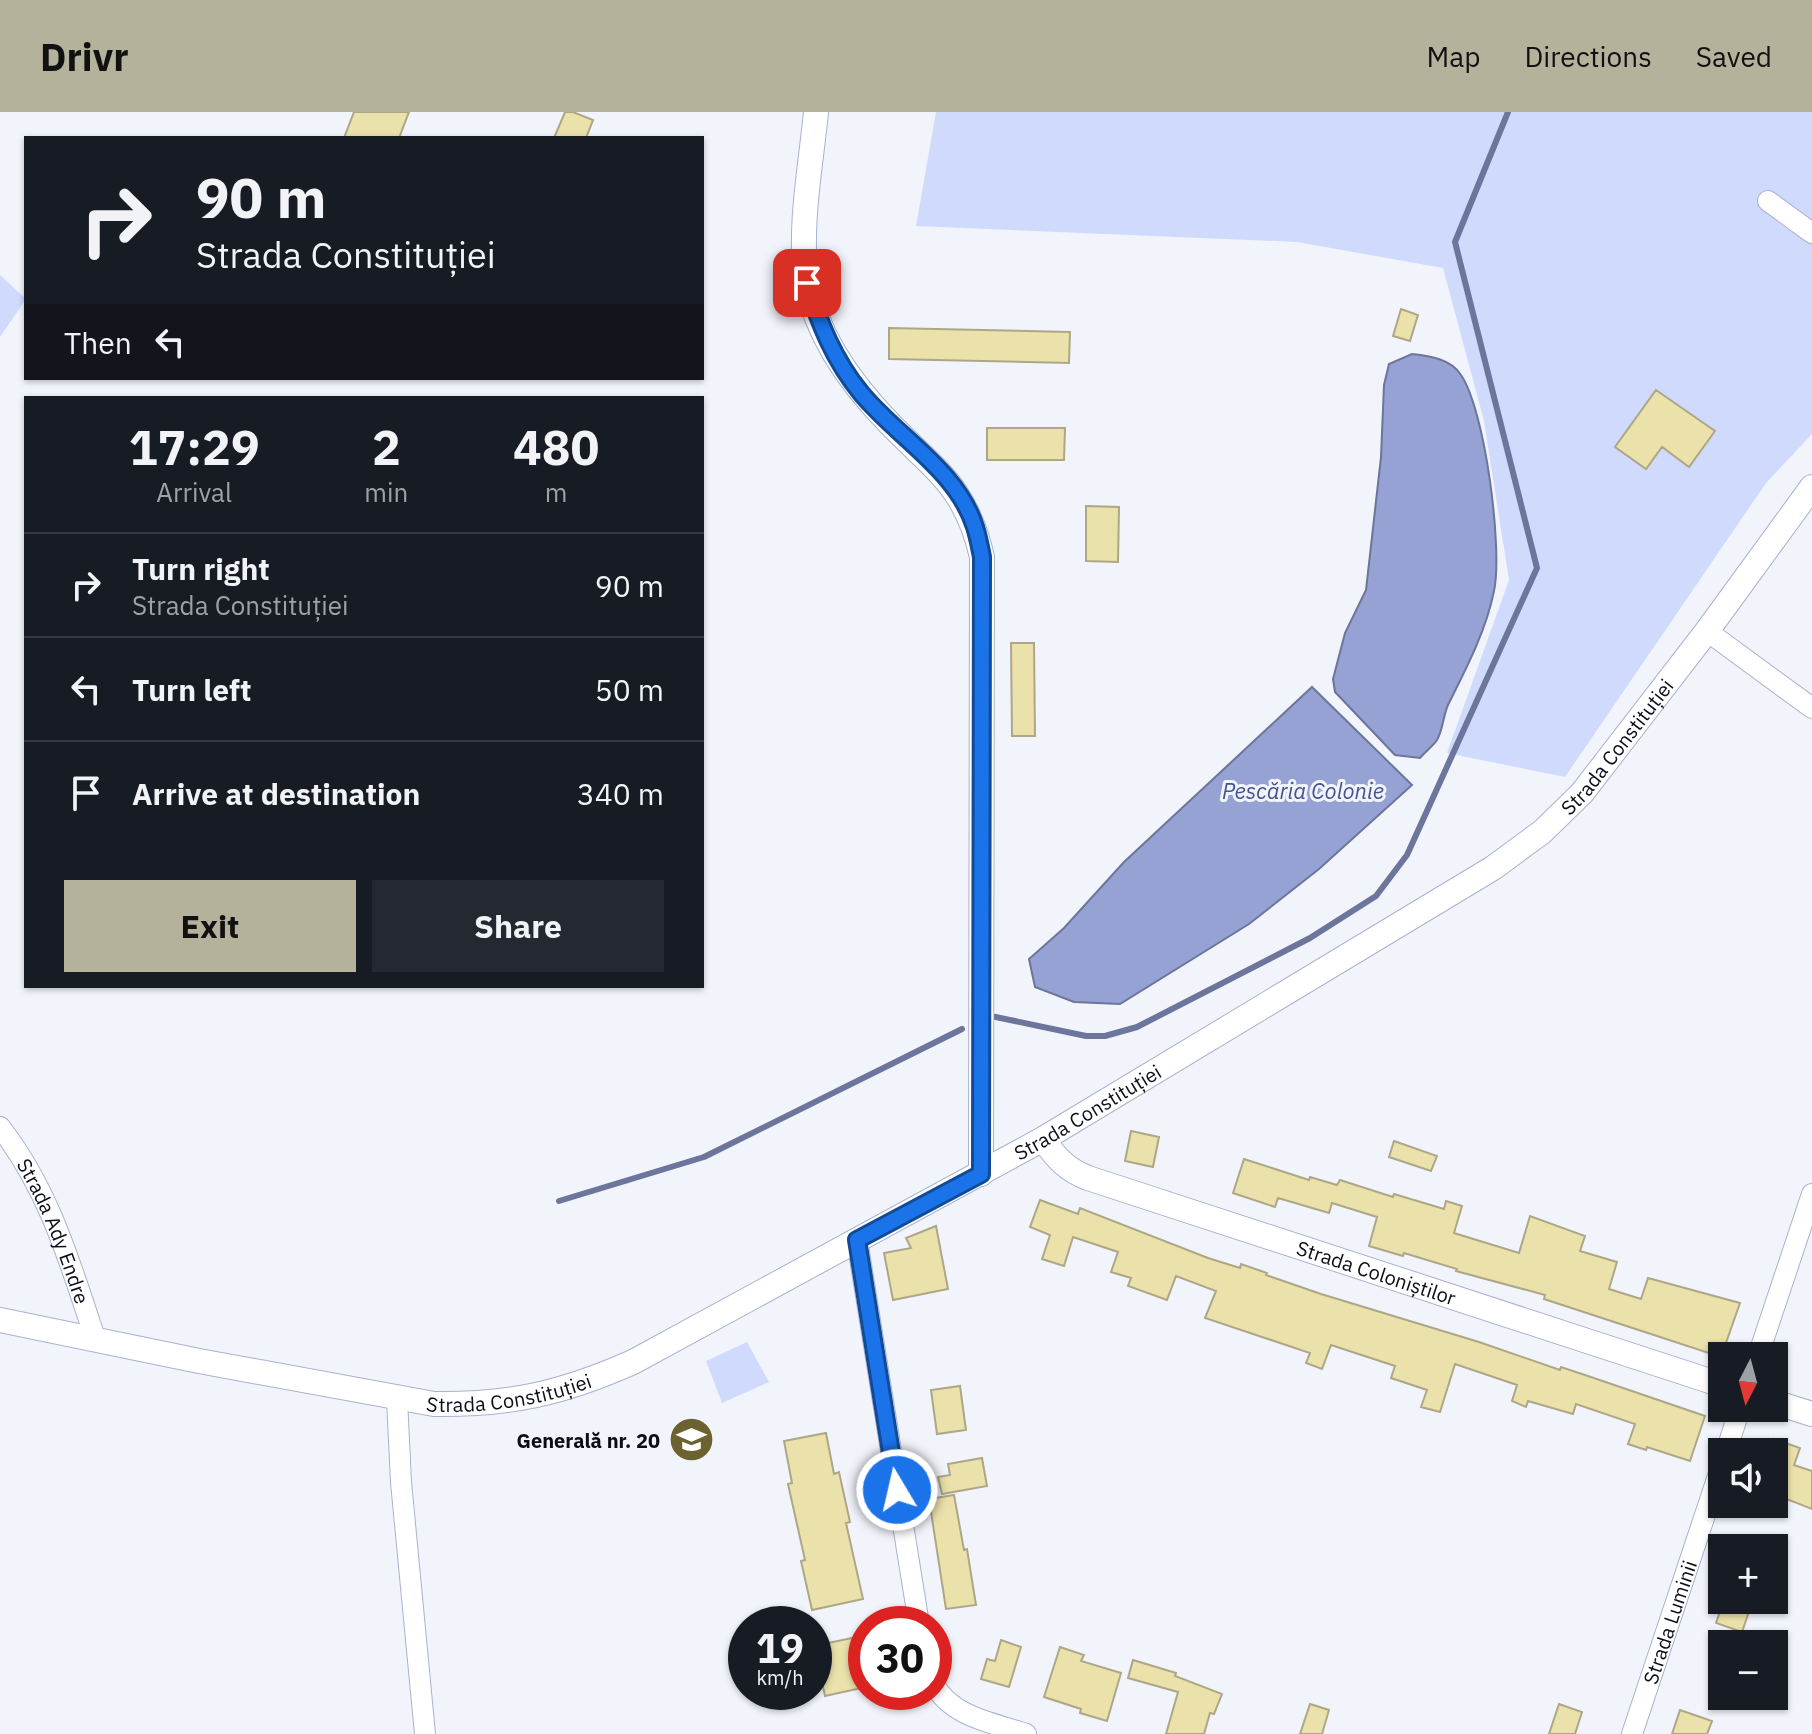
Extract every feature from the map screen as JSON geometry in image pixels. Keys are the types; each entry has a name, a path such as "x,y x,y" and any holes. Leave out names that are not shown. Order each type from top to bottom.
{"street":[{"path":"816,112 805,247 807,283 820,324 837,359 861,393 951,483 975,526 982,557 981,1174"},
{"path":"1768,201 1812,233"},
{"name":"Strada Constituției","path":"0,1320 434,1404 481,1403 548,1395 586,1383 633,1362 1043,1139 1428,909 1493,868 1542,832 1600,772 1812,487"},
{"path":"1707,631 1812,708"},
{"name":"Strada Ady Endre","path":"0,1127 21,1155 46,1199 96,1341"},
{"name":"Strada Coloniștilor","path":"1043,1139 1057,1159 1072,1172 1088,1178 1708,1380"},
{"path":"1763,1342 1812,1194"},
{"path":"857,1240 916,1606"},
{"path":"397,1399 401,1482 425,1734"},
{"path":"1788,1406 1812,1414"},
{"name":"Strada Luminii","path":"1632,1734 1708,1506"},
{"path":"952,1706 957,1711 1026,1734"}],"shaded area":[{"path":"936,112 1812,112 1812,434 1766,483 1565,777 1447,753 1509,580 1484,421 1443,268 1297,242 916,226"},
{"path":"0,275 24,297 24,302 0,337"},
{"path":"747,1342 769,1382 722,1403 706,1361"}],"water":[{"path":"1412,354 1433,357 1452,365 1470,393 1490,480 1496,544 1494,591 1486,621 1448,705 1439,736 1420,758 1395,755 1335,692 1333,679 1345,633 1366,590 1381,457 1384,385 1389,364"},
{"name":"Pescăria Colonie","path":"1312,687 1412,785 1319,869 1249,924 1120,1004 1074,1002 1035,987 1029,959 1064,928 1124,862"}],"building":[{"path":"354,112 409,112 400,136 345,136"},
{"path":"565,112 593,120 587,136 555,136"},
{"path":"1401,309 1418,315 1410,341 1393,336"},
{"path":"889,328 1070,332 1069,363 889,359"},
{"path":"1656,390 1715,431 1689,467 1662,447 1646,469 1615,447"},
{"path":"987,428 1065,428 1064,460 987,460"},
{"path":"1086,506 1119,507 1118,562 1086,561"},
{"path":"1011,643 1034,643 1035,736 1012,736"},
{"path":"1131,1131 1159,1137 1153,1167 1125,1161"},
{"path":"1394,1141 1437,1156 1431,1171 1389,1157"},
{"path":"1244,1159 1309,1180 1310,1177 1337,1185 1340,1180 1444,1209 1446,1201 1462,1206 1454,1233 1519,1253 1530,1216 1585,1236 1580,1251 1617,1262 1609,1289 1641,1299 1648,1278 1740,1303 1726,1342 1708,1342 1708,1353 1544,1299 1545,1295 1456,1271 1404,1253 1403,1256 1369,1246 1377,1217 1332,1203 1329,1213 1278,1198 1275,1207 1233,1193"},
{"path":"1040,1200 1078,1214 1080,1208 1208,1258 1240,1268 1241,1264 1321,1294 1560,1370 1561,1367 1705,1416 1690,1461 1628,1444 1635,1424 1576,1404 1573,1414 1528,1401 1526,1407 1512,1401 1517,1385 1455,1364 1440,1412 1421,1407 1427,1390 1391,1378 1395,1366 1331,1345 1322,1369 1306,1363 1310,1353 1205,1318 1216,1291 1176,1276 1167,1300 1128,1286 1131,1278 1111,1272 1118,1252 1073,1237 1064,1266 1042,1259 1050,1235 1030,1227"},
{"path":"936,1226 948,1289 893,1300 884,1253 911,1248 906,1238"},
{"path":"960,1386 966,1430 937,1434 931,1390"},
{"path":"826,1433 834,1474 839,1472 850,1522 846,1523 863,1599 831,1606 811,1606 801,1561 805,1560 788,1484 792,1483 784,1441"},
{"path":"1788,1444 1800,1448 1794,1465 1812,1471 1812,1509 1788,1500"},
{"path":"982,1458 987,1486 942,1494 938,1477 950,1475 948,1464"},
{"path":"954,1495 976,1605 952,1608 946,1606 929,1499"},
{"path":"1719,1614 1748,1614 1743,1630 1716,1623"},
{"path":"848,1639 848,1691 832,1694 832,1642"},
{"path":"1001,1640 1021,1647 1009,1687 981,1679 987,1659 995,1661"},
{"path":"1060,1647 1084,1655 1081,1661 1121,1673 1107,1721 1044,1697"},
{"path":"1133,1660 1176,1673 1175,1676 1222,1694 1214,1714 1210,1713 1204,1734 1166,1734 1178,1692 1128,1678"},
{"path":"1310,1704 1329,1710 1322,1734 1300,1734"},
{"path":"1559,1704 1582,1712 1575,1734 1549,1734"},
{"path":"1680,1710 1712,1721 1707,1734 1672,1734"}],"waterway":[{"path":"991,1016 1086,1036 1105,1036 1137,1027 1310,938 1376,896 1407,855 1537,568 1455,242 1508,112"},
{"path":"559,1201 704,1157 962,1029"}],"place":[{"name":"Generală nr. 20","path":"691,1440"}],"route":[{"path":"807,283 820,324 837,359 861,393 951,483 975,526 982,557 981,1174 857,1240 897,1490"}]}
